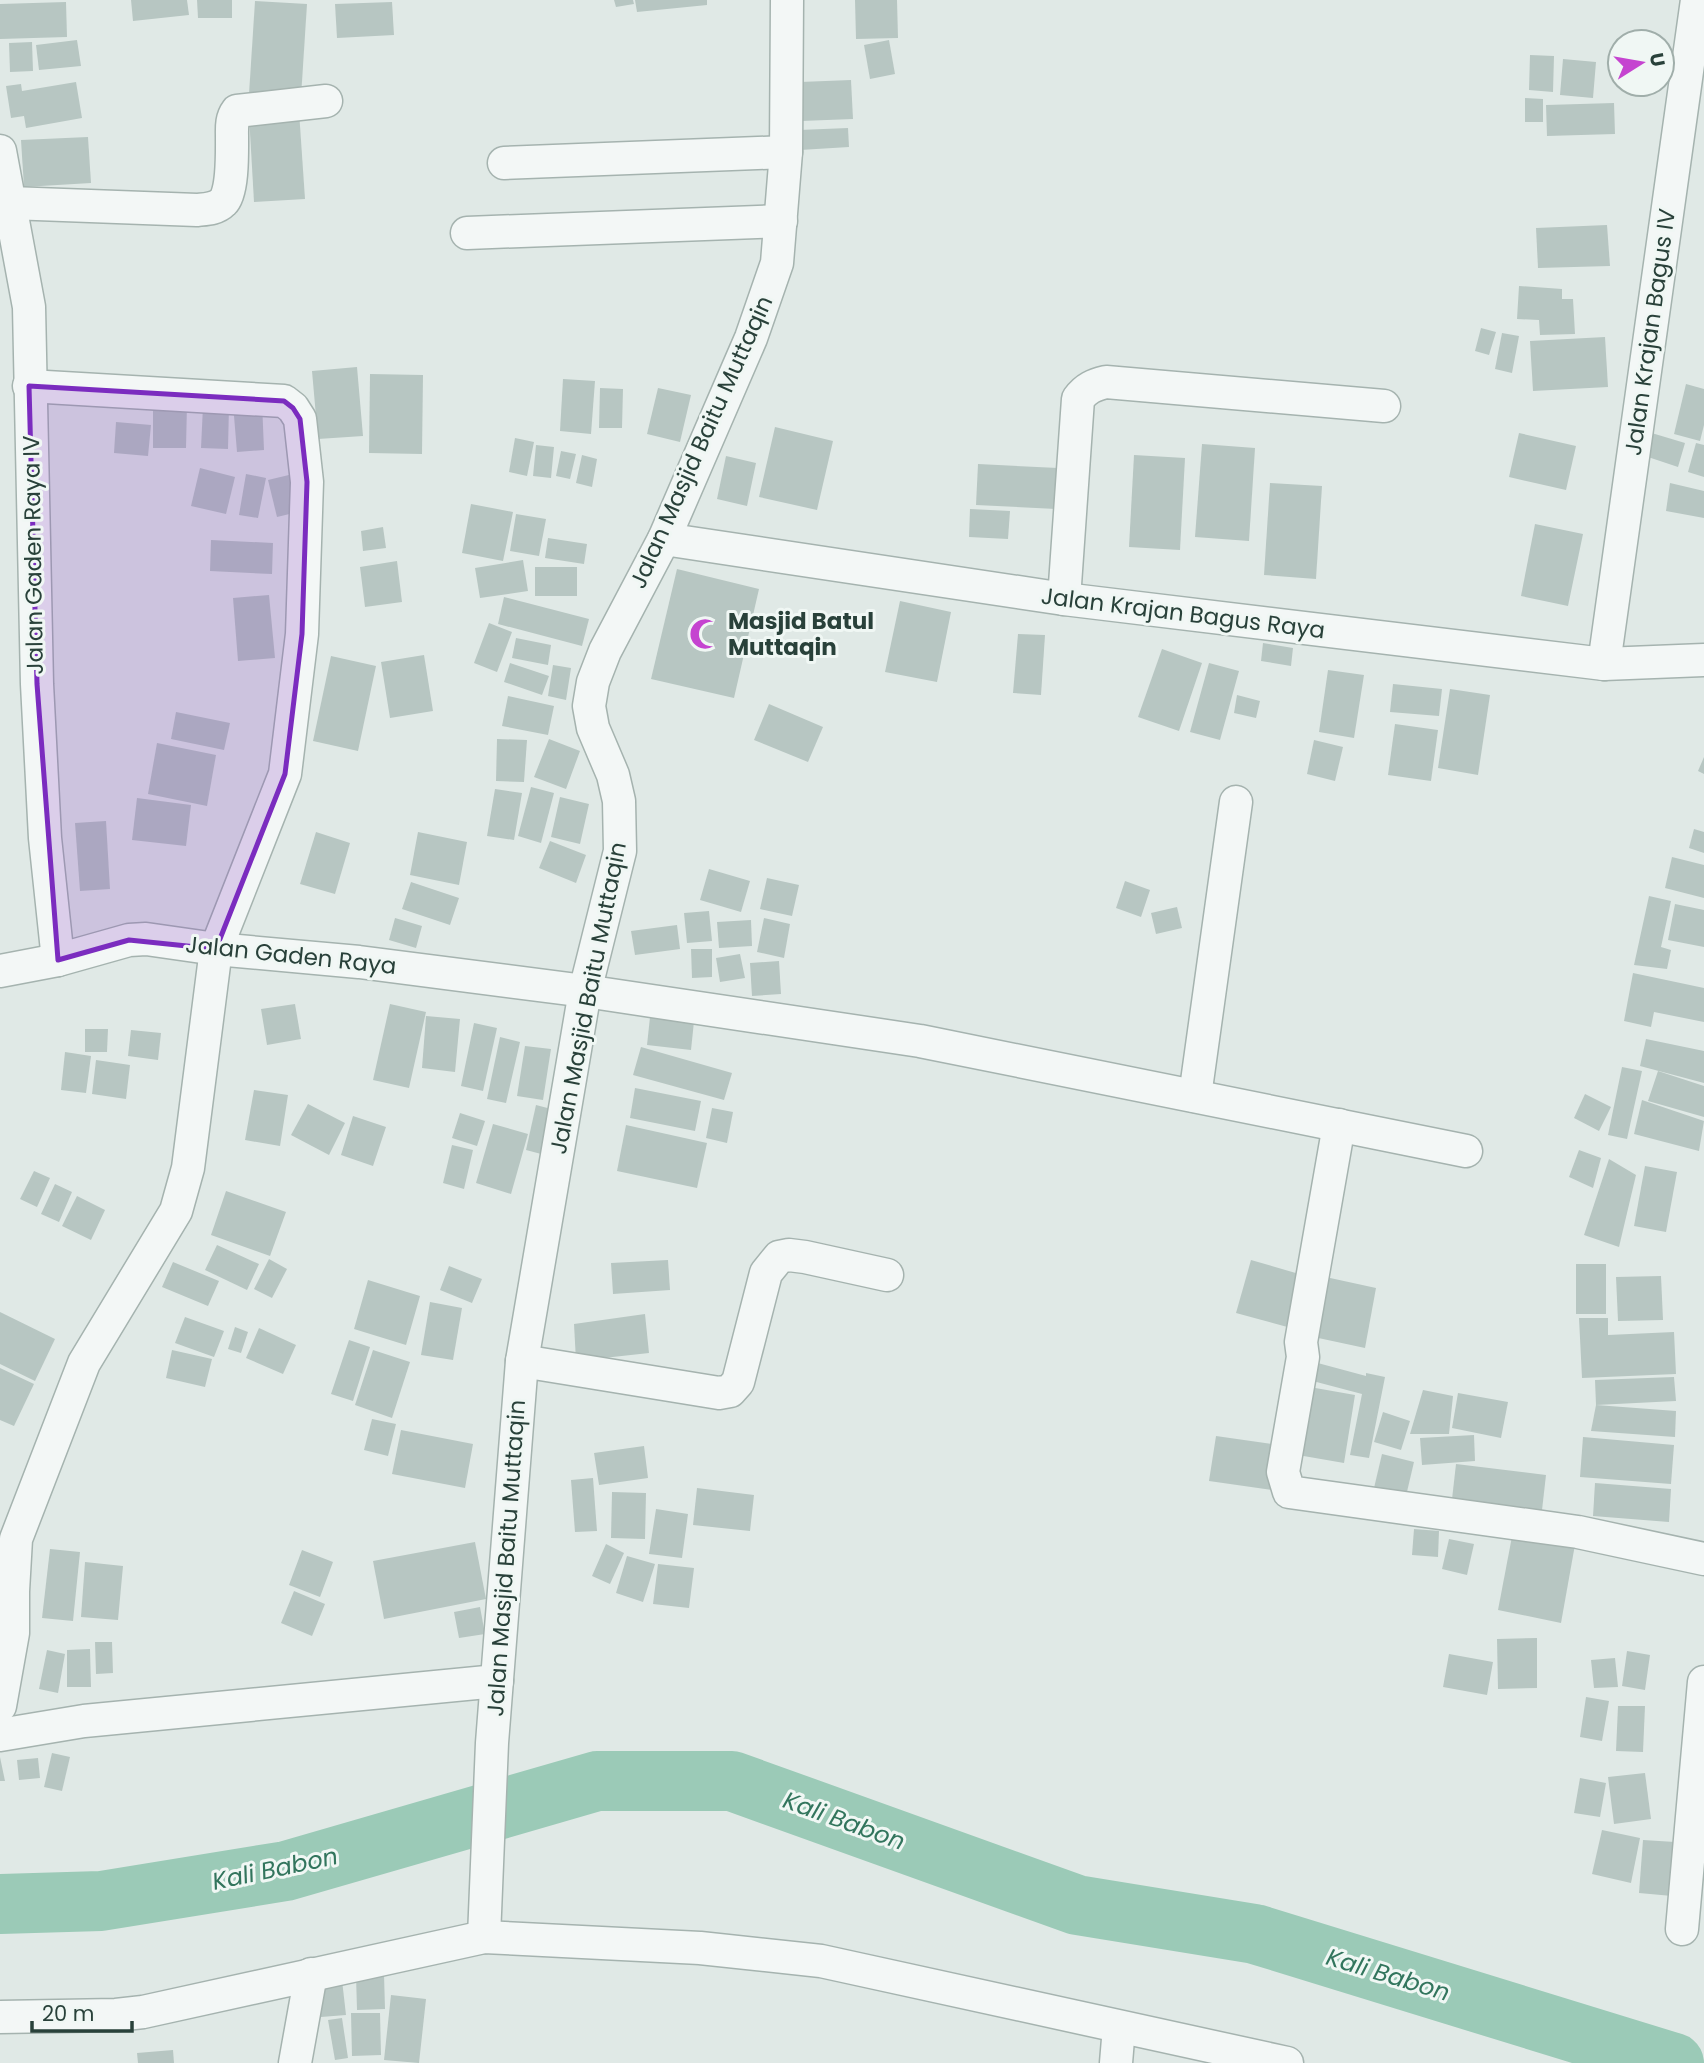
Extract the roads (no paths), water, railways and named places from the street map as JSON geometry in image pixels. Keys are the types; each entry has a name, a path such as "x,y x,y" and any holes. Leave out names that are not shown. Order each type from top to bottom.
{"street":[{"name":"Jalan Masjid Baitu Muttaqin","path":"484,1923 492,1743 522,1361 585,991 620,850 619,801 613,775 593,728 589,706 593,682 605,651 664,538 751,338 777,263 786,152 787,0"},
{"name":"Jalan Krajan Bagus IV","path":"1604,664 1697,0"},
{"path":"10,203 197,210 213,208 224,201 228,194 232,117 237,111 326,101"},
{"name":"Jalan Gaden Raya IV","path":"0,151 29,307 31,331 29,386 37,684 45,838 58,960"},
{"path":"504,163 786,152"},
{"path":"467,233 781,221"},
{"path":"1064,600 1078,399 1084,391 1106,382 1384,407"},
{"path":"0,1706 13,1633 16,1539 84,1363 176,1211 188,1168 216,949 285,774 302,634 307,482 300,419 284,401 29,386"},
{"name":"Jalan Krajan Bagus Raya","path":"664,538 1064,600 1604,664 1704,660"},
{"path":"1195,1096 1236,802"},
{"name":"Jalan Gaden Raya","path":"0,971 58,960 129,940 146,939 216,949 359,962 585,991 920,1041 1466,1150"},
{"path":"1339,1125 1301,1342 1303,1357 1283,1472 1289,1492 1578,1532 1704,1559"},
{"path":"522,1361 719,1393 730,1391 738,1382 766,1273 779,1257 805,1257 887,1275"},
{"path":"0,1735 84,1721 497,1681"},
{"path":"1682,1929 1704,1682"},
{"path":"0,2017 143,2012 311,1974 484,1923 821,1961 1287,2063"},
{"path":"295,2063 311,1974"},
{"path":"1115,2063 1119,2027"}],"waterway":[{"name":"Kali Babon","path":"0,1904 101,1901 286,1871 597,1781 732,1781 1077,1905 1255,1934 1674,2063"}],"place":[{"name":"Masjid Batul Muttaqin","path":"705,634"}]}
